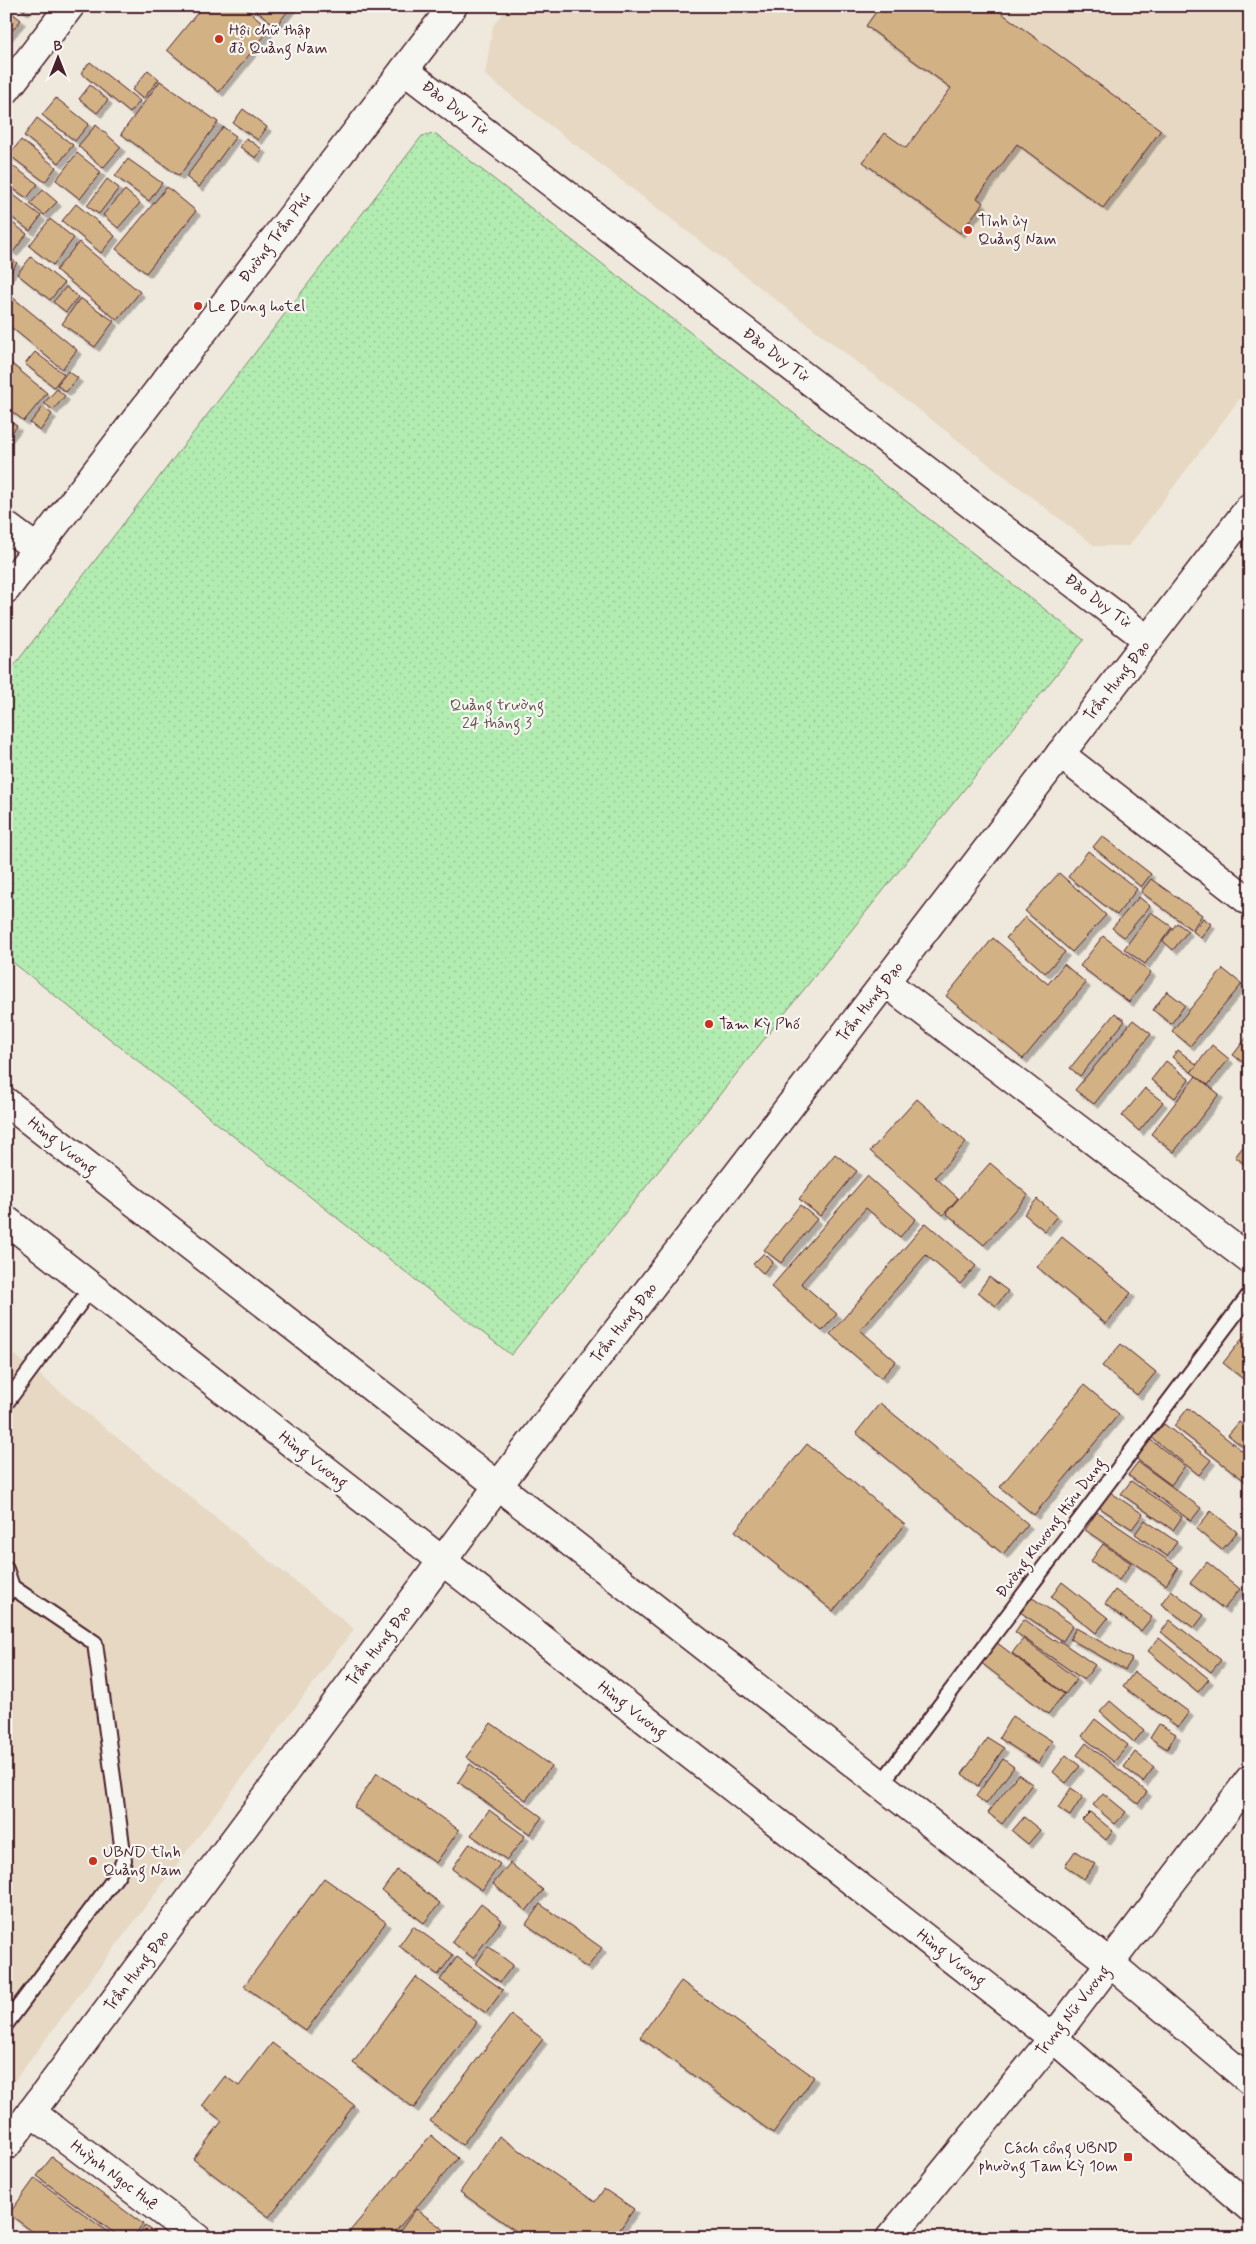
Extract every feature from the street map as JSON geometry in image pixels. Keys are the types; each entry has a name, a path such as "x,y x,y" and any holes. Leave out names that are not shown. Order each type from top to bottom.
{"street":[{"path":"6,90 70,6"},
{"name":"Đường Trần Phú","path":"6,589 453,6"},
{"name":"Đào Duy Từ","path":"404,70 1148,640"},
{"name":"Trần Hưng Đạo","path":"6,2146 498,1486 1250,507"},
{"path":"6,526 37,549"},
{"path":"1060,754 1250,902"},
{"path":"886,982 1250,1260"},
{"name":"Hùng Vương","path":"6,1102 1111,1964 1250,2081"},
{"name":"Hùng Vương","path":"6,1220 1053,2038 1250,2208"},
{"name":"Trưng Nữ Vương","path":"890,2238 1053,2038 1250,1780"},
{"name":"Huỳnh Ngọc Huệ","path":"31,2112 197,2238"}],"lane":[{"path":"6,1403 92,1287"},
{"name":"Đường Khương Hữu Dụng","path":"881,1784 1250,1294"},
{"path":"6,1570 9,1591 95,1643 124,1860 118,1874 6,2024"}],"shaded area":[{"name":"Tỉnh ủy Quảng Nam","path":"509,6 1250,6 1250,385 1129,546 1095,546 485,75 493,26"},
{"name":"UBND tỉnh Quảng Nam","path":"6,1348 354,1629 6,2092"}],"green space":[{"name":"Quảng trường 24 tháng 3","path":"436,134 1084,640 511,1355 6,957 6,676 422,136"}],"building":[{"path":"18,6 28,6 24,11"},
{"name":"Hội chữ thập đỏ Quảng Nam","path":"203,6 243,6 270,29 219,92 167,50"},
{"path":"250,6 292,6 276,26"},
{"path":"880,6 900,8 902,6 992,6 1161,130 1103,208 1017,144 977,198 983,203 960,233 863,162 885,133 906,148 951,88 866,26"},
{"path":"6,8 21,20 6,38"},
{"path":"90,62 140,101 130,113 81,73"},
{"path":"148,70 159,79 143,99 132,90"},
{"path":"160,81 218,122 179,176 121,134"},
{"path":"90,85 108,100 97,113 79,99"},
{"path":"56,98 89,124 75,141 42,115"},
{"path":"243,109 267,127 258,140 233,123"},
{"path":"37,118 73,145 59,163 24,136"},
{"path":"96,125 121,147 103,168 78,146"},
{"path":"223,127 236,136 199,187 186,177"},
{"path":"246,138 262,149 256,158 240,147"},
{"path":"21,140 56,167 45,182 9,155"},
{"path":"77,153 101,172 80,199 56,180"},
{"path":"128,159 162,183 149,201 115,176"},
{"path":"7,162 38,184 27,198 6,184"},
{"path":"107,179 119,188 99,214 87,206"},
{"path":"167,187 196,211 146,273 116,249"},
{"path":"6,189 41,216 30,231 6,213"},
{"path":"43,190 57,202 44,215 30,204"},
{"path":"125,190 140,203 118,228 103,215"},
{"path":"76,204 115,236 101,253 62,221"},
{"path":"6,218 27,234 13,252 6,247"},
{"path":"50,219 74,238 53,265 29,246"},
{"path":"79,242 140,292 117,320 56,270"},
{"path":"6,255 17,263 8,276 6,275"},
{"path":"31,257 64,283 50,300 17,274"},
{"path":"66,287 78,297 66,312 53,302"},
{"path":"6,292 77,350 62,369 6,323"},
{"path":"80,298 114,321 95,347 62,324"},
{"path":"35,352 64,374 54,387 25,364"},
{"path":"6,359 47,393 24,421 6,407"},
{"path":"68,371 78,378 66,392 57,385"},
{"path":"57,389 65,396 53,410 44,403"},
{"path":"43,407 52,414 40,431 30,423"},
{"path":"6,418 17,426 6,440"},
{"path":"1102,836 1151,874 1141,887 1093,847"},
{"path":"1088,851 1137,889 1117,915 1068,877"},
{"path":"1059,873 1106,915 1072,952 1025,911"},
{"path":"1151,879 1202,915 1192,930 1141,892"},
{"path":"1139,897 1150,906 1124,937 1112,928"},
{"path":"1151,912 1172,927 1145,964 1124,949"},
{"path":"1025,917 1065,952 1045,973 1006,938"},
{"path":"1203,918 1211,924 1201,938 1193,931"},
{"path":"1177,923 1188,931 1173,950 1163,941"},
{"path":"1103,936 1151,972 1129,1002 1080,966"},
{"path":"993,938 1048,984 1064,964 1086,983 1023,1059 946,996"},
{"path":"1223,969 1242,984 1190,1046 1172,1031"},
{"path":"1167,991 1185,1005 1171,1024 1153,1010"},
{"path":"1115,1013 1125,1021 1080,1076 1070,1068"},
{"path":"1133,1020 1151,1034 1094,1104 1075,1090"},
{"path":"1250,1033 1250,1065 1249,1067 1233,1055"},
{"path":"1212,1045 1229,1059 1208,1085 1191,1072"},
{"path":"1178,1050 1197,1065 1191,1072 1172,1057"},
{"path":"1166,1061 1189,1079 1175,1098 1151,1080"},
{"path":"1196,1076 1219,1094 1174,1152 1151,1134"},
{"path":"1145,1088 1163,1102 1139,1131 1122,1116"},
{"path":"917,1099 966,1142 935,1177 958,1198 943,1215 870,1151"},
{"path":"1250,1138 1250,1168 1235,1157"},
{"path":"835,1154 857,1171 820,1216 799,1199"},
{"path":"990,1163 1028,1195 984,1245 946,1213"},
{"path":"867,1176 916,1219 900,1237 866,1208 801,1283 837,1314 822,1331 771,1287"},
{"path":"1037,1199 1057,1216 1045,1231 1024,1214"},
{"path":"800,1205 817,1219 781,1263 764,1250"},
{"path":"926,1223 976,1266 960,1284 926,1255 860,1330 896,1361 881,1378 830,1334"},
{"path":"1062,1237 1131,1293 1106,1324 1037,1267"},
{"path":"764,1253 773,1262 763,1273 753,1264"},
{"path":"989,1277 1008,1291 996,1306 978,1292"},
{"path":"1250,1329 1250,1377 1246,1381 1223,1363"},
{"path":"1121,1344 1156,1372 1137,1395 1102,1366"},
{"path":"1084,1385 1119,1414 1034,1515 1000,1487"},
{"path":"880,1403 1028,1524 1003,1554 856,1433"},
{"path":"1188,1408 1250,1457 1250,1485 1174,1426"},
{"path":"1239,1422 1250,1430 1250,1452 1228,1435"},
{"path":"1164,1424 1211,1460 1199,1475 1152,1438"},
{"path":"1148,1438 1185,1466 1171,1485 1134,1457"},
{"path":"807,1444 905,1525 833,1611 735,1531"},
{"path":"1138,1462 1201,1508 1191,1521 1128,1475"},
{"path":"1131,1481 1182,1517 1173,1530 1121,1494"},
{"path":"1107,1490 1143,1514 1132,1529 1097,1506"},
{"path":"1250,1504 1250,1514 1245,1510"},
{"path":"1211,1511 1237,1532 1222,1550 1196,1529"},
{"path":"1097,1512 1178,1567 1166,1585 1085,1530"},
{"path":"1145,1520 1177,1542 1167,1556 1135,1534"},
{"path":"1103,1544 1131,1563 1119,1580 1091,1561"},
{"path":"1207,1562 1240,1589 1224,1609 1190,1583"},
{"path":"1062,1582 1108,1618 1096,1633 1051,1597"},
{"path":"1115,1590 1152,1617 1141,1631 1105,1604"},
{"path":"1171,1590 1204,1615 1194,1628 1161,1604"},
{"path":"1031,1597 1073,1625 1063,1641 1020,1612"},
{"path":"1024,1619 1058,1643 1060,1641 1095,1665 1084,1680 1015,1632"},
{"path":"1170,1620 1221,1660 1211,1672 1161,1632"},
{"path":"1076,1628 1132,1659 1125,1670 1070,1639"},
{"path":"1159,1638 1209,1679 1198,1692 1148,1651"},
{"path":"1023,1639 1077,1679 1065,1694 1012,1653"},
{"path":"996,1642 1064,1694 1048,1714 980,1662"},
{"path":"1134,1672 1189,1712 1178,1727 1123,1687"},
{"path":"1110,1701 1144,1730 1134,1742 1100,1712"},
{"path":"1012,1716 1052,1741 1038,1763 999,1738"},
{"path":"1095,1719 1128,1745 1114,1762 1082,1736"},
{"path":"491,1723 551,1766 526,1800 466,1757"},
{"path":"1159,1724 1176,1734 1167,1749 1150,1738"},
{"path":"988,1738 1004,1748 978,1786 962,1774"},
{"path":"1086,1743 1147,1792 1138,1804 1077,1755"},
{"path":"1135,1752 1154,1767 1143,1782 1124,1767"},
{"path":"1066,1755 1080,1766 1066,1783 1053,1772"},
{"path":"1003,1759 1014,1767 986,1804 976,1796"},
{"path":"470,1764 542,1817 530,1834 458,1782"},
{"path":"377,1773 459,1830 436,1863 354,1807"},
{"path":"1018,1774 1032,1784 1002,1824 988,1813"},
{"path":"1071,1788 1083,1796 1070,1816 1058,1808"},
{"path":"1103,1793 1126,1812 1115,1824 1093,1805"},
{"path":"489,1810 525,1836 507,1860 471,1835"},
{"path":"1090,1812 1113,1831 1106,1840 1082,1820"},
{"path":"1024,1817 1040,1830 1028,1844 1012,1831"},
{"path":"470,1843 500,1864 482,1890 452,1869"},
{"path":"1075,1851 1095,1864 1084,1879 1065,1866"},
{"path":"510,1863 543,1890 526,1911 493,1884"},
{"path":"397,1870 440,1903 424,1923 382,1891"},
{"path":"324,1878 386,1922 306,2031 244,1986"},
{"path":"481,1904 502,1920 473,1958 452,1942"},
{"path":"540,1904 602,1948 587,1968 526,1924"},
{"path":"413,1926 453,1955 438,1975 399,1946"},
{"path":"488,1946 513,1965 500,1982 476,1964"},
{"path":"457,1957 503,1990 486,2013 440,1980"},
{"path":"416,1977 477,2022 414,2108 353,2063"},
{"path":"681,1981 814,2077 773,2133 640,2037"},
{"path":"511,2015 543,2039 462,2145 430,2121"},
{"path":"272,2043 354,2105 269,2217 193,2159 222,2121 202,2106 225,2076 239,2086"},
{"path":"431,2135 458,2158 390,2238 344,2238"},
{"path":"499,2136 595,2202 604,2189 634,2209 614,2238 526,2238 460,2192"},
{"path":"52,2157 143,2224 132,2238 121,2238 37,2176"},
{"path":"35,2178 112,2235 110,2238 41,2238 9,2214"},
{"path":"416,2209 454,2237 395,2238"},
{"path":"145,2226 161,2238 136,2238"}],"place":[{"name":"Hội chữ thập đỏ Quảng Nam","path":"219,39"},
{"name":"Tỉnh ủy Quảng Nam","path":"968,230"},
{"name":"Le Dung hotel","path":"198,306"},
{"name":"Tam Kỳ Phố","path":"709,1024"},
{"name":"UBND tỉnh Quảng Nam","path":"93,1861"},
{"name":"Cách cổng UBND phường Tam Kỳ 10m","path":"1128,2157"}]}
